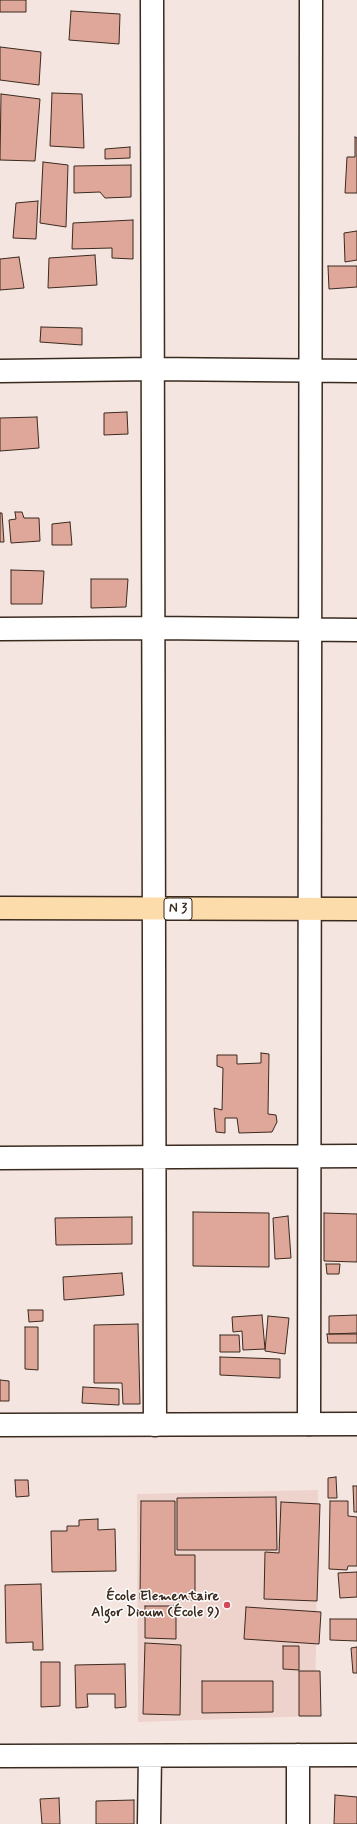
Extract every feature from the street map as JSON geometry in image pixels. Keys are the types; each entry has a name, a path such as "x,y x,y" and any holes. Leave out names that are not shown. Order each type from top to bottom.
{"main road":[{"name":"N 3","path":"0,908 357,909"}],"street":[{"path":"152,0 155,1425"},
{"path":"309,1424 311,0"},
{"path":"0,371 153,369 357,371"},
{"path":"0,629 154,628 357,630"},
{"path":"0,1158 357,1156"},
{"path":"0,1425 357,1424"},
{"path":"298,1755 298,1824"},
{"path":"0,1756 357,1755"},
{"path":"149,1824 150,1756"}],"shaded area":[{"name":"École Elementaire Algor Dioum (École 9)","path":"318,1490 315,1716 138,1722 137,1494"}],"building":[{"path":"0,0 26,0 26,12 0,12"},
{"path":"71,11 120,14 119,44 69,40"},
{"path":"0,47 41,52 39,85 0,80"},
{"path":"52,93 82,94 84,148 50,146"},
{"path":"1,94 40,99 35,161 0,160"},
{"path":"355,137 357,138 357,193 345,193 347,157 355,157"},
{"path":"130,147 130,158 105,159 105,149"},
{"path":"43,162 68,165 66,227 40,223"},
{"path":"131,165 131,197 105,198 100,192 74,193 74,166"},
{"path":"38,201 36,239 13,238 16,203"},
{"path":"133,220 133,259 112,258 112,248 72,249 73,223"},
{"path":"357,231 357,260 345,262 344,233"},
{"path":"95,255 97,285 48,288 49,258"},
{"path":"19,257 24,288 0,290 0,259"},
{"path":"328,266 357,266 357,287 329,289"},
{"path":"41,327 82,328 82,345 40,342"},
{"path":"127,412 128,434 104,435 104,413"},
{"path":"37,417 39,448 0,451 0,418"},
{"path":"15,512 22,512 24,518 39,518 40,541 11,543 9,520 16,519"},
{"path":"0,513 2,513 4,542 0,542"},
{"path":"70,522 72,545 52,545 52,524"},
{"path":"11,570 44,571 42,604 11,604"},
{"path":"91,579 128,579 126,607 91,608"},
{"path":"261,1053 269,1054 268,1114 276,1115 277,1122 272,1132 239,1133 237,1118 225,1118 225,1133 216,1132 214,1108 222,1110 223,1068 217,1066 217,1055 237,1055 237,1064 261,1063"},
{"path":"193,1212 269,1213 269,1267 193,1266"},
{"path":"324,1213 357,1214 357,1262 324,1261"},
{"path":"288,1216 291,1258 275,1259 273,1218"},
{"path":"132,1217 132,1244 56,1245 55,1218"},
{"path":"326,1264 340,1264 339,1274 327,1274"},
{"path":"122,1273 124,1295 64,1300 63,1277"},
{"path":"28,1310 43,1310 43,1321 29,1322"},
{"path":"262,1315 265,1349 243,1350 242,1331 233,1332 232,1317"},
{"path":"357,1315 357,1333 329,1334 329,1316"},
{"path":"268,1316 289,1318 285,1354 265,1351"},
{"path":"138,1324 140,1404 123,1404 122,1383 94,1383 94,1325"},
{"path":"25,1327 38,1327 38,1370 25,1369"},
{"path":"327,1334 357,1334 357,1343 328,1343"},
{"path":"220,1335 239,1335 240,1352 220,1352"},
{"path":"220,1357 280,1359 280,1378 220,1375"},
{"path":"0,1380 9,1381 9,1401 0,1401"},
{"path":"83,1387 119,1389 119,1405 82,1403"},
{"path":"336,1477 337,1498 328,1498 328,1478"},
{"path":"15,1480 28,1480 29,1496 16,1497"},
{"path":"353,1486 357,1486 357,1512 354,1512"},
{"path":"276,1497 277,1550 177,1550 177,1498"},
{"path":"141,1501 175,1501 175,1555 195,1555 195,1600 140,1599"},
{"path":"330,1501 348,1501 348,1516 357,1517 357,1566 348,1566 347,1570 329,1569"},
{"path":"281,1502 320,1504 317,1601 264,1599 265,1552 279,1553"},
{"path":"98,1519 98,1530 115,1529 116,1571 52,1572 51,1531 67,1531 67,1526 79,1526 79,1520"},
{"path":"357,1572 357,1597 340,1598 338,1573"},
{"path":"41,1584 43,1650 33,1650 33,1642 6,1643 5,1585"},
{"path":"145,1606 176,1606 176,1639 145,1638"},
{"path":"246,1607 321,1612 319,1644 244,1639"},
{"path":"330,1619 357,1619 357,1641 330,1640"},
{"path":"145,1643 181,1645 180,1715 143,1714"},
{"path":"283,1646 299,1646 299,1670 283,1669"},
{"path":"357,1647 357,1673 353,1673 351,1648"},
{"path":"41,1662 60,1662 60,1706 41,1707"},
{"path":"125,1664 126,1707 115,1708 115,1694 87,1694 88,1707 76,1708 75,1665"},
{"path":"299,1671 320,1671 321,1716 299,1716"},
{"path":"202,1681 273,1681 273,1712 202,1713"},
{"path":"335,1795 357,1797 357,1824 334,1824"},
{"path":"59,1798 60,1824 42,1824 40,1799"},
{"path":"134,1800 134,1824 96,1824 96,1801"}],"place":[{"name":"École Elementaire Algor Dioum (École 9)","path":"227,1605"}]}
